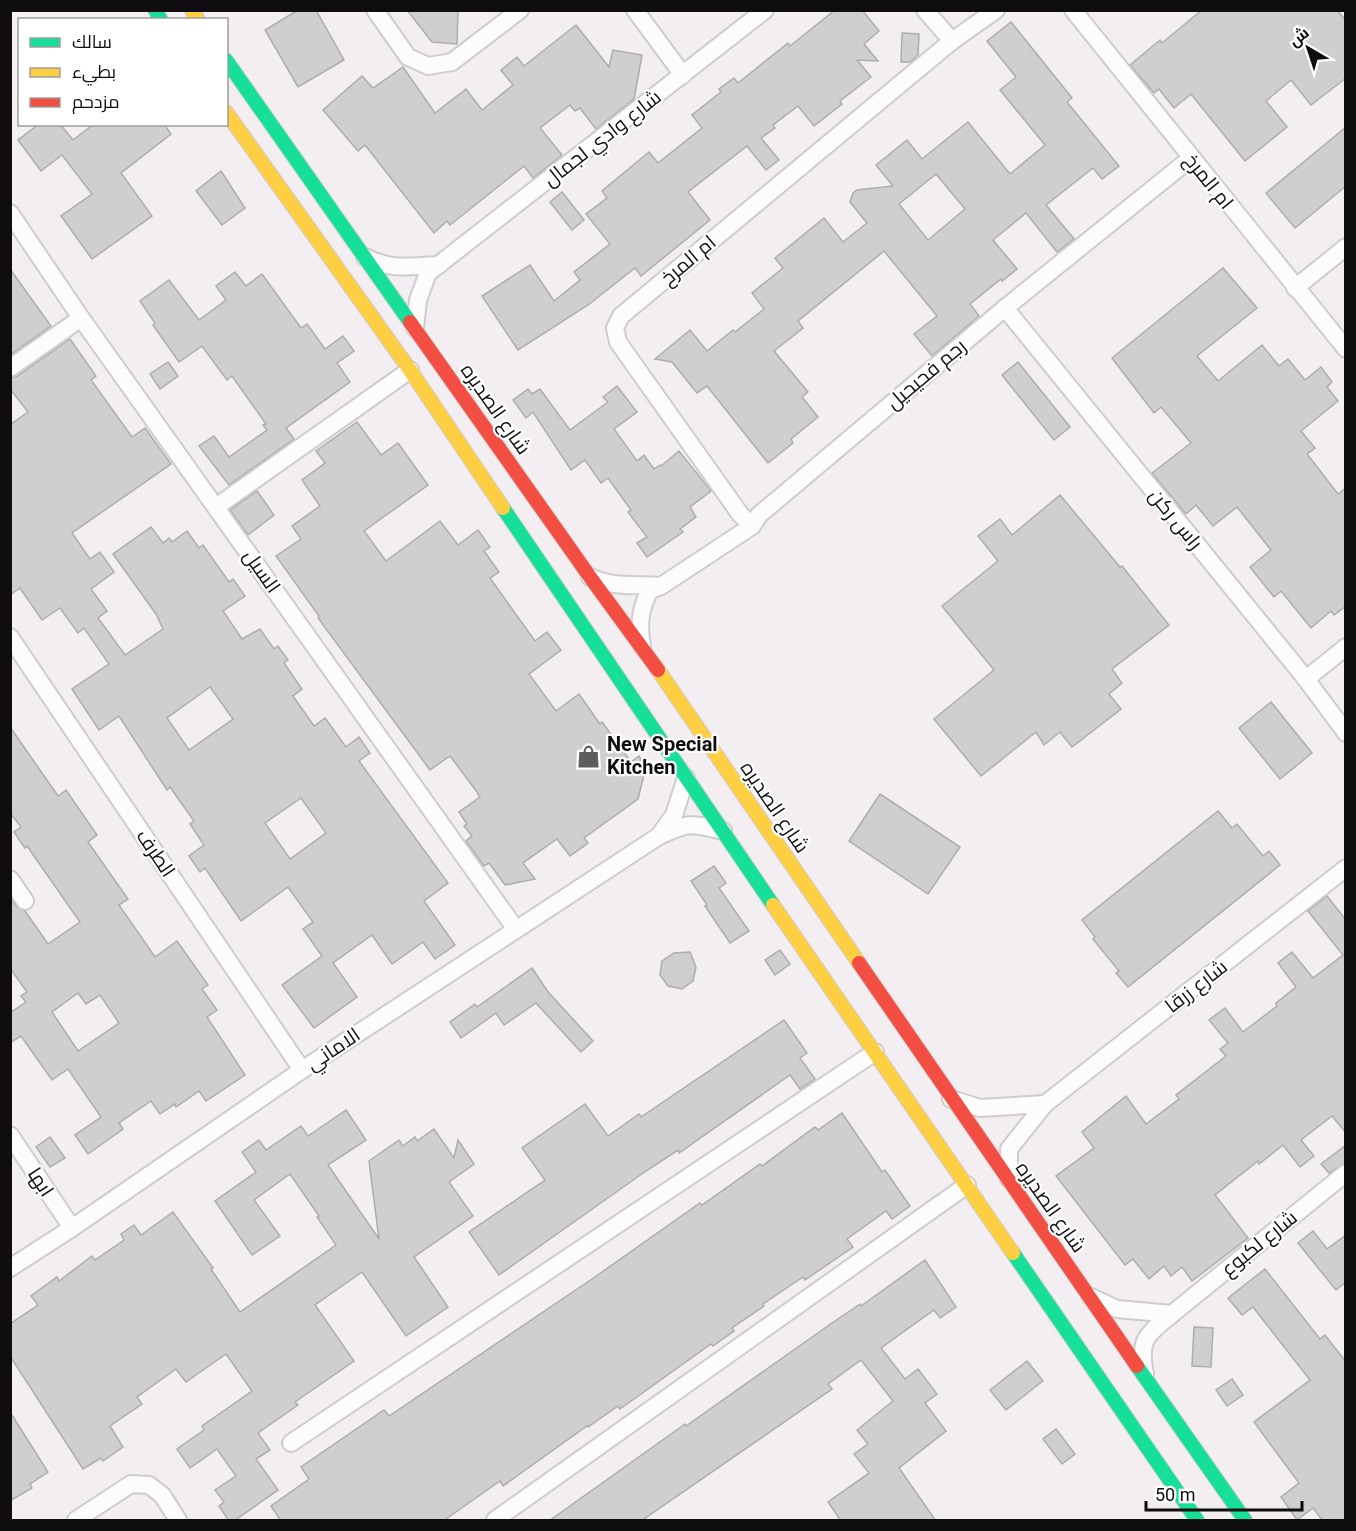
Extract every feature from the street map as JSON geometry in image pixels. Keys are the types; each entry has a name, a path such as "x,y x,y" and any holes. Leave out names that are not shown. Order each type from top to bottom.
{"main road":[{"name":"شارع الصديره","path":"228,63 590,577 642,646 951,1099 1009,1179 1245,1521"},
{"path":"228,115 410,370 686,778 1197,1521"}],"street":[{"path":"375,10 408,57 428,66 452,62 520,10"},
{"path":"635,10 683,75"},
{"name":"شارع وادي لجمال","path":"415,328 416,314 428,273 765,10"},
{"path":"925,10 952,41"},
{"name":"ام المرخ","path":"752,526 740,514 618,342 615,328 621,316 952,41 996,10"},
{"name":"ام المرخ","path":"1073,10 1346,349"},
{"name":"رجم فحيحيل","path":"642,646 639,624 644,600 650,590 660,586 752,526 759,515 1005,308 1191,158"},
{"name":"السيل","path":"10,213 81,318 515,928"},
{"path":"1295,288 1346,247"},
{"path":"364,256 392,267 440,265"},
{"name":"راس ركن","path":"1005,308 1305,678 1346,733"},
{"path":"10,368 81,318"},
{"path":"216,507 410,370"},
{"path":"590,577 614,585 660,586"},
{"name":"الطرف","path":"10,637 302,1070"},
{"path":"1305,678 1346,647"},
{"name":"الاماني","path":"658,836 674,815 686,778"},
{"name":"الاماني","path":"10,1268 515,928 658,836 684,824 700,825 723,831"},
{"name":"شارع زرقا","path":"1009,1179 1009,1149 1045,1104 1346,868"},
{"path":"10,879 25,902"},
{"path":"291,1443 875,1052"},
{"path":"951,1099 980,1108 1045,1104"},
{"name":"ابها","path":"10,1135 72,1228"},
{"name":"شارع لكبوع","path":"1146,1377 1142,1351 1145,1338 1346,1173"},
{"path":"495,1521 967,1185"},
{"path":"1090,1297 1117,1309 1172,1314"},
{"path":"75,1521 131,1484 149,1485 162,1495 178,1521"}],"building":[{"path":"298,10 316,10 344,60 298,87 265,30"},
{"path":"407,10 458,10 457,44 432,42"},
{"path":"835,10 862,10 879,31 864,44 878,61 857,60 871,77 840,101 842,104 814,126 798,106 773,125 775,128 761,138 779,160 766,170 747,146 688,192 710,220 641,276 635,268 588,305 518,350 482,296 530,265 554,301 580,280 574,272 610,244 586,214 607,198 602,191 649,152 658,163 702,128 692,115 721,92 719,89 734,78 738,83 788,43 790,46"},
{"path":"1202,10 1337,10 1346,21 1346,78 1311,105 1291,80 1266,101 1287,127 1245,161 1191,94 1174,108 1159,89 1154,93 1130,65 1160,40 1162,43"},
{"path":"1011,22 1072,98 1067,102 1119,166 1102,179 1093,168 1046,205 1074,239 1057,252 1026,213 993,240 1017,269 970,304 979,316 932,356 914,334 937,316 884,251 798,321 803,328 774,351 808,392 802,397 818,417 791,439 793,443 768,463 707,386 697,393 672,362 655,359 690,330 707,351 764,309 752,293 783,268 775,258 824,218 843,242 867,223 850,202 853,193 857,190 893,186 876,165 907,140 922,159 968,122 1010,174 1045,145 1000,90 1016,77 987,41","holes":["936,174 965,209 928,240 899,204"]},
{"path":"576,25 609,67 613,50 642,55 634,99 596,129 580,108 575,111 570,105 540,128 562,155 533,178 524,166 450,225 447,221 434,233 365,145 358,151 323,110 362,76 373,88 403,67 435,113 466,89 482,110 513,85 501,70 517,57 524,66"},
{"path":"902,33 919,34 918,55 910,62 901,62"},
{"path":"36,126 62,126 73,140 91,126 165,126 171,134 121,173 152,216 92,259 61,216 92,194 62,155 41,171 18,140"},
{"path":"1346,127 1346,186 1295,228 1266,193"},
{"path":"221,171 245,208 222,225 196,191"},
{"path":"562,192 584,220 572,230 550,202"},
{"path":"1223,268 1257,308 1197,356 1218,381 1262,345 1279,366 1288,359 1305,380 1321,367 1332,382 1327,387 1338,401 1301,431 1315,448 1307,454 1338,494 1346,488 1346,606 1334,615 1331,611 1311,628 1281,591 1274,597 1250,567 1271,550 1237,507 1213,526 1196,505 1186,514 1152,473 1191,443 1161,407 1154,413 1112,358"},
{"path":"10,269 51,326 10,355"},
{"path":"235,272 246,286 262,274 301,328 307,324 325,349 343,336 354,351 337,363 350,382 286,428 294,439 229,485 199,446 214,436 229,457 267,430 263,425 266,424 232,376 227,380 202,346 179,362 153,325 155,323 140,301 169,280 199,320 226,300 216,286"},
{"path":"70,339 96,376 91,380 132,437 145,428 171,464 72,533 90,559 100,552 114,572 91,589 107,611 98,618 125,655 163,629 156,614 113,554 151,527 163,543 169,538 172,542 187,531 199,548 203,545 229,582 233,579 245,596 223,611 242,639 260,629 274,649 278,646 288,660 284,663 302,689 293,696 314,726 325,718 346,747 359,737 370,753 359,761 448,883 424,901 455,945 435,959 423,942 392,964 372,935 333,963 357,997 314,1028 282,985 322,956 303,929 313,922 288,887 241,921 205,868 200,872 189,856 204,845 190,824 194,821 170,787 167,790 119,716 99,730 72,689 109,664 84,628 78,633 60,608 42,620 20,588 10,595 10,425 28,412 10,389 10,378 16,377","holes":["210,687 233,719 189,750 167,718","301,798 326,833 290,859 265,823"]},
{"path":"168,362 178,376 160,389 150,374"},
{"path":"1018,362 1070,427 1054,440 1002,375"},
{"path":"617,386 637,412 614,429 637,461 644,455 654,469 679,451 711,491 690,507 696,517 680,529 683,532 647,557 637,543 647,537 628,512 631,510 608,478 601,483 585,460 571,470 533,412 526,418 513,400 528,389 532,394 540,389 570,430 608,402 603,397"},
{"path":"357,422 381,455 398,443 428,485 364,531 386,561 440,521 458,545 478,530 490,547 484,551 499,572 490,578 535,641 547,632 561,650 529,674 556,711 579,694 631,762 639,756 646,767 638,799 584,838 588,843 570,856 557,839 523,863 535,879 505,885 489,863 484,866 466,841 472,836 464,826 467,824 459,812 480,797 477,792 450,756 430,770 318,618 319,616 276,556 301,539 292,526 320,506 302,480 325,463 316,451"},
{"path":"257,491 274,515 248,535 230,510"},
{"path":"1060,495 1120,567 1122,566 1169,625 1112,669 1122,683 1109,694 1121,709 1072,747 1060,732 1044,745 1036,732 981,776 934,719 994,670 942,606 998,561 978,536 1000,519 1012,535"},
{"path":"1271,702 1312,753 1280,779 1239,728"},
{"path":"10,727 58,796 66,790 97,835 88,842 128,899 119,905 155,957 177,941 208,985 202,989 217,1010 207,1017 245,1075 206,1101 199,1091 176,1107 175,1104 160,1114 151,1101 119,1123 123,1129 88,1154 75,1135 101,1117 68,1069 52,1080 21,1036 10,1043 10,1013 26,1002 21,996 27,992 10,968 10,898 17,907 25,911 48,944 80,922 27,846 25,848 14,832 21,827 10,813","holes":["78,993 86,1004 100,995 119,1023 78,1051 52,1012"]},
{"path":"880,794 960,847 928,894 849,841"},
{"path":"1218,811 1232,828 1237,824 1263,856 1269,851 1280,865 1128,987 1116,973 1119,971 1093,939 1095,937 1082,920"},
{"path":"714,866 726,883 719,888 749,931 730,943 691,881"},
{"path":"1327,896 1346,920 1346,1133 1332,1116 1301,1140 1314,1156 1300,1167 1283,1145 1259,1164 1258,1161 1215,1195 1248,1238 1192,1281 1182,1267 1171,1276 1164,1266 1149,1279 1133,1259 1125,1265 1056,1176 1094,1148 1082,1132 1126,1096 1146,1124 1179,1099 1176,1095 1226,1056 1220,1049 1228,1043 1209,1020 1225,1008 1243,1032 1277,1006 1276,1003 1296,987 1278,963 1292,952 1313,978 1343,955 1308,911"},
{"path":"780,950 790,964 775,975 765,960"},
{"path":"690,952 696,967 693,981 682,989 668,986 660,975 662,961 674,953"},
{"path":"532,968 548,992 593,1041 581,1052 536,1003 504,1025 496,1013 461,1038 450,1022 475,1004 477,1007"},
{"path":"784,1020 807,1053 800,1058 815,1079 800,1089 790,1075 679,1153 678,1150 646,1171 499,1275 469,1232 545,1180 522,1148 585,1104 608,1136 639,1114 641,1117"},
{"path":"346,1110 366,1140 328,1165 379,1239 369,1161 399,1140 403,1146 415,1137 417,1141 434,1129 454,1158 458,1140 474,1164 449,1182 473,1216 414,1257 448,1307 406,1336 362,1272 315,1305 354,1361 295,1402 298,1405 258,1433 270,1450 256,1459 278,1490 234,1521 229,1521 219,1506 224,1502 215,1490 236,1476 217,1449 190,1468 177,1449 204,1430 202,1426 252,1391 226,1354 186,1382 176,1369 137,1397 142,1404 110,1426 123,1447 103,1461 101,1458 83,1469 10,1356 10,1324 38,1305 31,1296 57,1277 59,1281 92,1256 95,1260 124,1240 121,1234 134,1225 141,1235 173,1212 213,1268 211,1269 240,1312 336,1245 290,1174 254,1200 280,1236 252,1255 215,1201 256,1172 242,1152 259,1140 266,1150 301,1126 308,1136"},
{"path":"842,1113 882,1172 885,1170 910,1206 892,1219 886,1211 847,1239 853,1247 805,1280 803,1277 763,1304 764,1306 732,1328 734,1331 713,1346 711,1344 620,1409 618,1406 587,1426 503,1486 500,1481 443,1521 281,1521 271,1506 309,1479 301,1467 384,1410 389,1416 700,1203 702,1205 760,1164 762,1166 815,1127 818,1130"},
{"path":"50,1137 65,1158 50,1167 36,1147"},
{"path":"1346,1145 1346,1163 1329,1173 1321,1164"},
{"path":"1313,1231 1327,1249 1346,1235 1346,1282 1336,1290 1298,1243"},
{"path":"925,1260 956,1307 940,1318 934,1310 881,1348 905,1379 918,1369 937,1394 925,1403 946,1431 899,1468 936,1521 841,1521 828,1502 869,1473 854,1454 868,1444 857,1430 893,1401 861,1360 828,1384 832,1389 641,1521 549,1521 685,1424 686,1426"},
{"path":"1265,1269 1320,1339 1325,1335 1346,1362 1346,1521 1323,1521 1313,1508 1297,1520 1281,1497 1299,1483 1254,1422 1310,1380 1253,1307 1242,1315 1228,1298"},
{"path":"1194,1327 1213,1328 1211,1367 1192,1366"},
{"path":"1027,1361 1043,1381 1006,1410 990,1390"},
{"path":"1232,1379 1243,1395 1227,1406 1216,1390"},
{"path":"10,1412 48,1472 30,1484 32,1488 10,1501"},
{"path":"1056,1429 1075,1454 1062,1464 1043,1439"}],"traffic: fast":[{"path":"155,10 160,18"},
{"path":"228,63 410,322"},
{"path":"503,508 773,905"},
{"path":"1013,1253 1197,1520"},
{"path":"1137,1366 1245,1520"}],"traffic: slow":[{"path":"192,10 197,18"},
{"path":"228,115 410,370 503,508"},
{"path":"658,670 859,963"},
{"path":"773,905 1013,1253"}],"traffic: jam":[{"path":"410,322 658,670"},
{"path":"859,963 1137,1366"}],"place":[{"name":"New Special Kitchen","path":"589,756"}]}
